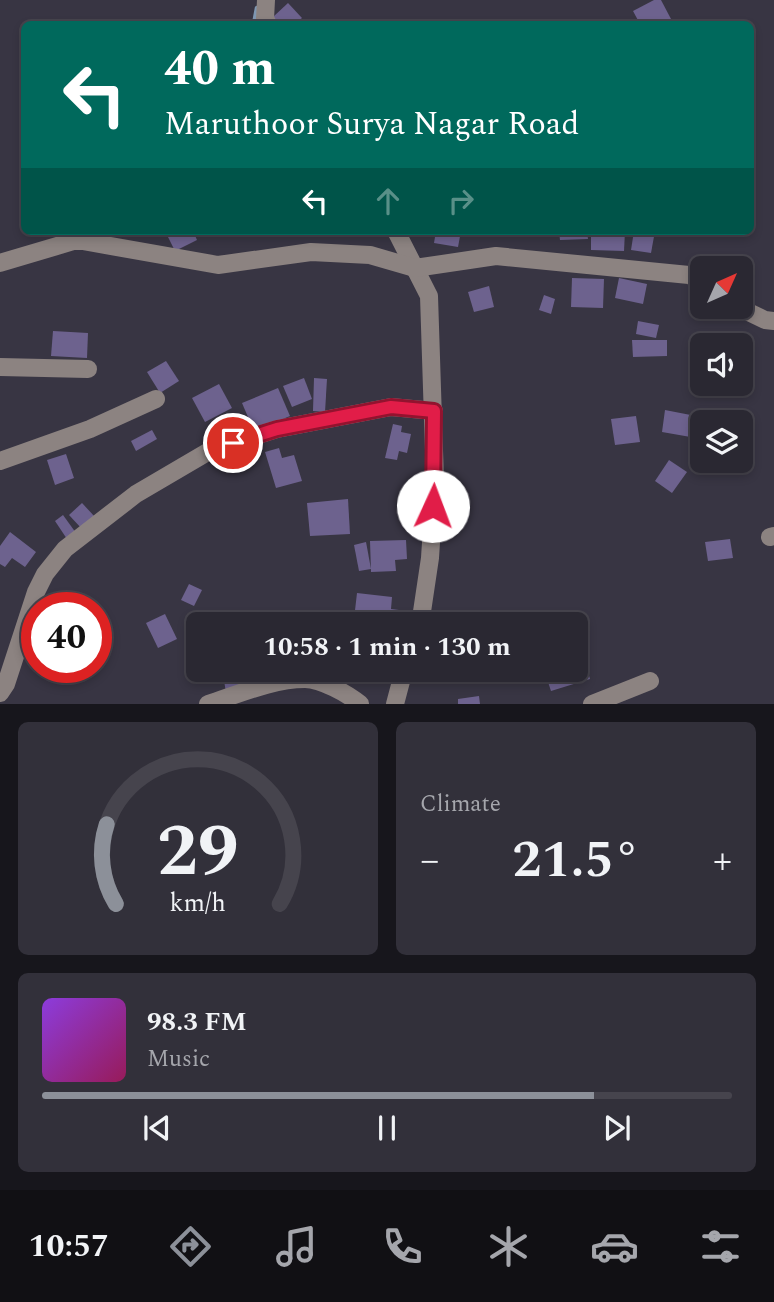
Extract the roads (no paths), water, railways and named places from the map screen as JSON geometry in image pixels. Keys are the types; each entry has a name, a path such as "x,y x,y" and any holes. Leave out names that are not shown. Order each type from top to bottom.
{"street":[{"path":"266,0 266,21"},
{"path":"398,235 429,296 435,481 431,545 422,612"},
{"path":"0,263 77,240 218,265 311,252 370,255 415,268 496,256 690,275"},
{"path":"753,314 774,321"},
{"path":"0,368 88,369"},
{"path":"0,461 90,429 156,399"},
{"path":"0,693 6,684 44,574 65,548 136,494 211,450 277,429 391,407 434,411"},
{"path":"208,704 249,698 276,683 307,678 346,693 360,704"},
{"path":"592,704 650,681"},
{"path":"395,703 401,682"}],"waterway":[{"path":"255,21 257,8"}]}
